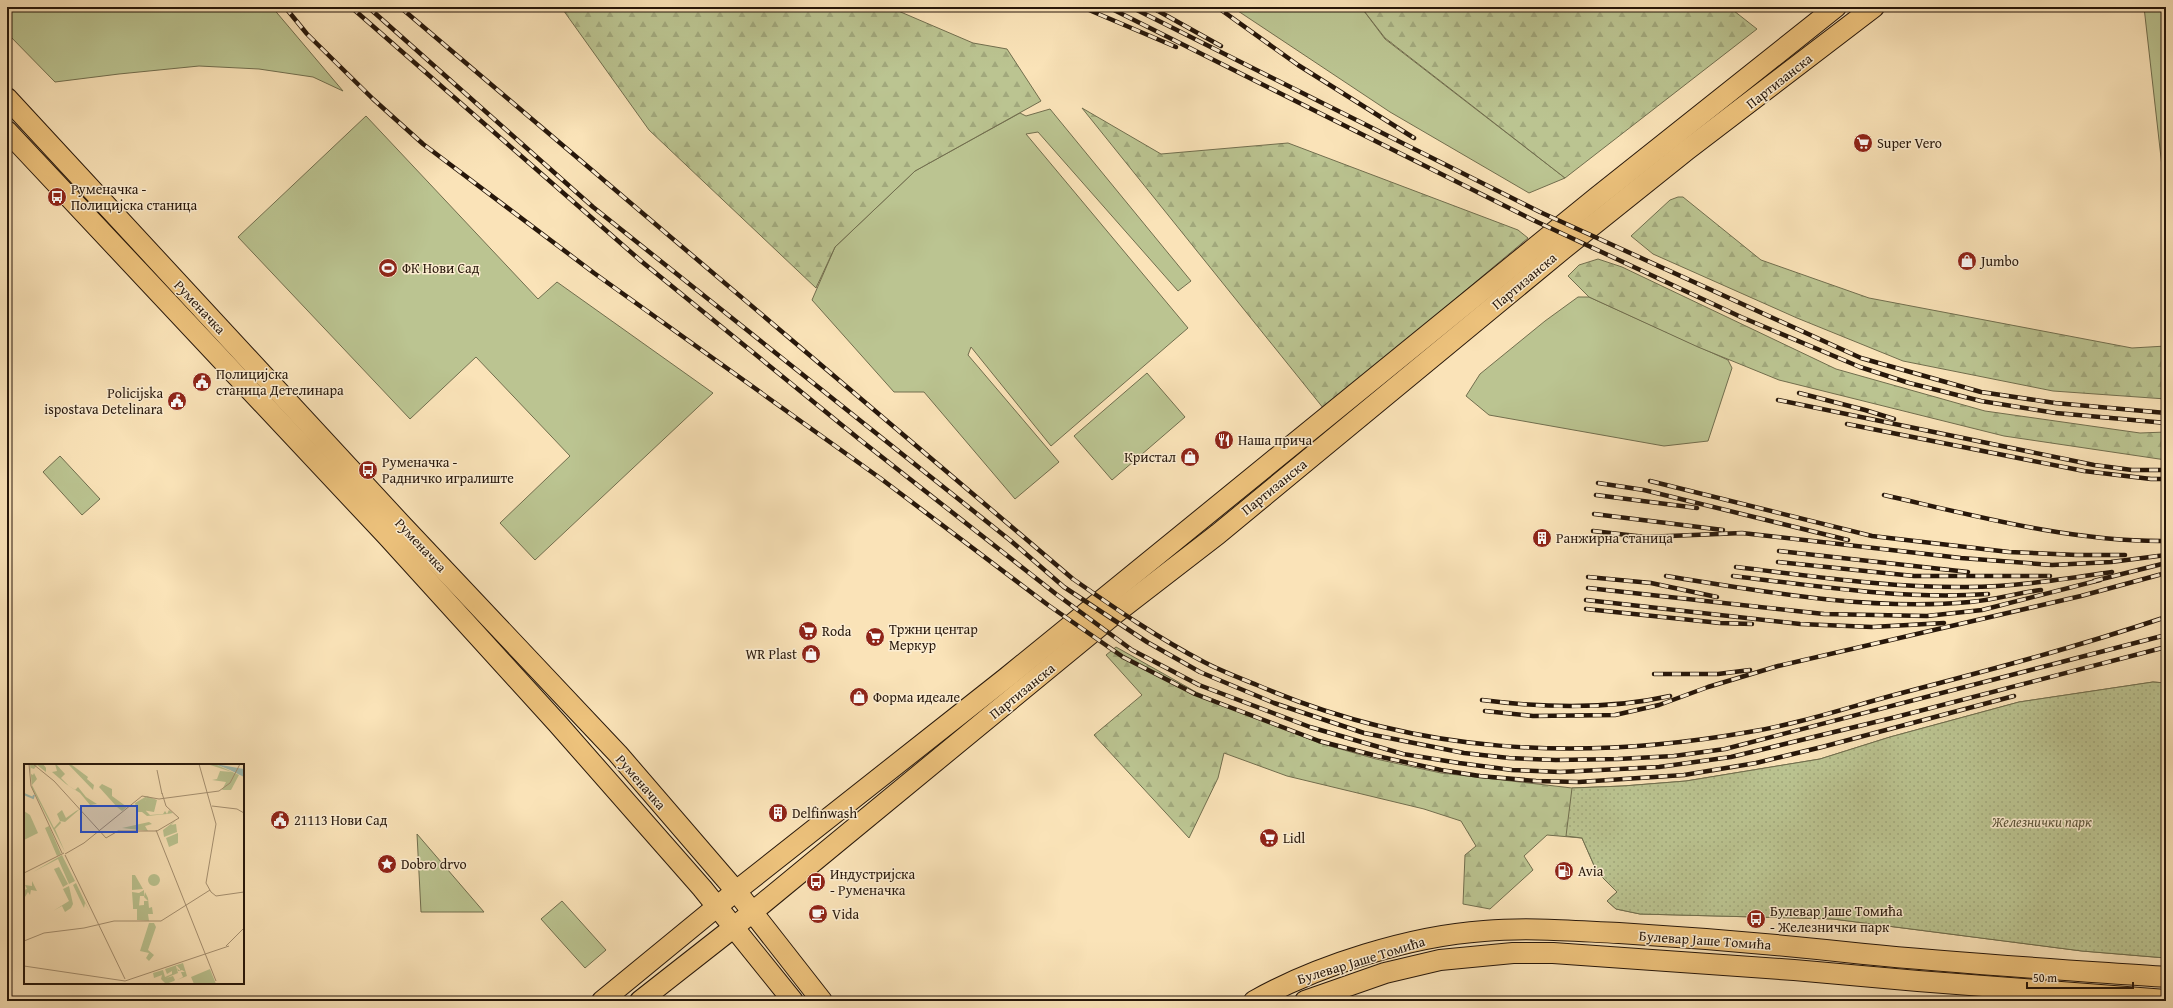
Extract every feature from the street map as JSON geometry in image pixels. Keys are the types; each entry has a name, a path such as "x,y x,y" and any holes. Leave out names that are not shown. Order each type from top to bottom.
{"main road":[{"name":"Партизанска","path":"602,1001 736,891 1006,678 1597,197 1836,7"},
{"name":"Партизанска","path":"640,1001 732,928 1117,612 1224,529 1562,250 1687,150 1874,7"},
{"name":"Руменачка","path":"7,98 401,524 602,737 736,891 822,1001"},
{"name":"Руменачка","path":"7,132 387,536 557,723 717,907 732,928 792,1001"},
{"name":"Булевар Јаше Томића","path":"1254,1001 1280,986 1348,961 1394,947 1444,935 1529,928 1721,940 1925,960 2166,977"},
{"name":"Булевар Јаше Томића","path":"1305,1001 1385,973 1440,960 1513,953 1553,953 1794,970 2166,1000"}],"green space":[{"path":"7,7 272,7 343,91 313,77 259,69 199,66 55,82 7,33"},
{"path":"561,7 889,7 973,43 1007,49 1041,101 915,171 835,247 816,288 649,130"},
{"path":"1232,7 1361,7 1385,39 1565,178 1529,193 1390,112"},
{"path":"1361,7 1729,7 1757,29 1565,178 1385,38"},
{"path":"2144,7 2166,7 2166,202"},
{"path":"1082,108 1161,154 1288,143 1518,230 1528,238 1324,409"},
{"path":"1050,109 1191,281 1178,291 1038,132 1026,134 1188,328 1051,446 971,347 968,355 1059,462 1015,499 924,392 894,392 812,300 835,247 915,171 1020,113 1026,116"},
{"name":"ФК Нови Сад","path":"366,116 538,299 557,282 713,393 535,560 500,523 570,456 476,357 410,419 238,237"},
{"path":"1683,197 1761,260 1869,298 2132,348 2166,346 2166,399 2053,391 1903,361 1797,318 1653,254 1631,236 1670,200"},
{"path":"1598,259 1622,267 1836,369 1985,411 2140,433 2166,432 2166,460 2004,436 1779,380 1698,347 1589,297 1568,276 1579,265"},
{"path":"1578,297 1589,297 1728,360 1732,368 1708,441 1664,446 1489,415 1466,396 1480,374 1545,321"},
{"path":"1147,373 1185,417 1112,480 1074,436"},
{"path":"60,456 100,499 82,515 43,472"},
{"name":"Железнички парк","path":"1116,647 1196,692 1319,743 1376,759 1441,773 1572,788 1686,781 1820,759 1890,737 2019,702 2153,682 2166,683 2166,958 2082,951 1833,919 1640,914 1616,909 1607,901 1617,892 1597,872 1582,838 1547,835 1524,856 1533,870 1490,909 1463,904 1465,855 1476,846 1461,821 1424,809 1287,776 1224,753 1218,778 1189,838 1094,735 1142,695 1106,655"},
{"name":"Железнички парк","path":"2153,682 2166,683 2166,958 2082,951 1833,919 1640,914 1616,909 1607,901 1617,892 1597,872 1582,838 1566,836 1572,788 1686,781 1820,759 1890,737 2019,702"},
{"path":"417,834 484,912 421,912"},
{"path":"562,901 606,950 585,968 541,919"}],"railway":[{"path":"285,7 307,34 373,99 423,144 594,273 880,478 1048,605 1123,657 1195,694 1319,741 1377,756 1441,770 1480,776 1536,781 1579,782 1684,775 1756,763 2014,696"},
{"path":"351,7 641,261 859,439 1056,594 1132,650 1199,685 1310,727 1403,754 1512,770 1560,772 1659,767 1731,757 1896,717 2166,647"},
{"path":"368,7 593,207 1011,541 1064,587 1147,642 1200,672 1274,703 1364,733 1464,753 1509,758 1556,760 1674,756 1725,749 2166,635"},
{"path":"400,7 1073,579 1154,633 1204,662 1237,677 1317,708 1377,726 1438,738 1499,746 1561,749 1623,747 1686,741 1767,729 1804,720 2031,658 2166,617"},
{"path":"1082,7 1176,47"},
{"path":"1108,7 1533,220 1741,317 1860,367 1909,383 1981,401 2056,413 2166,423"},
{"path":"1131,7 1540,212 1861,358 1981,392 2055,403 2166,413"},
{"path":"1151,7 1221,46"},
{"path":"1217,7 1298,65 1414,138"},
{"path":"1799,393 1894,419"},
{"path":"1778,400 2094,465 2132,470 2166,470"},
{"path":"1847,424 2084,471 2151,479 2166,479"},
{"path":"1650,481 1872,536 2009,552 2077,555 2125,555"},
{"path":"1598,483 1644,490 1848,540"},
{"path":"1596,495 1697,508"},
{"path":"1884,495 1989,519 2059,532 2130,540 2166,541"},
{"path":"1594,514 1723,530"},
{"path":"1593,531 1645,537 1742,533 1961,558 2052,565 2111,562 2166,555"},
{"path":"1779,551 1968,572"},
{"path":"1778,562 1914,576 2050,576"},
{"path":"2094,581 2166,563"},
{"path":"1736,567 1851,581 1938,587 1985,587 2022,584 2112,572"},
{"path":"1485,711 1533,716 1615,715 1659,705 1708,687 1778,666 2081,596 2166,573"},
{"path":"1666,576 1779,594 1855,602 1894,604 1970,602 2041,590"},
{"path":"1733,576 1828,588 1892,594 1988,594"},
{"path":"1588,577 1651,583 1717,597"},
{"path":"1588,588 1824,614 1927,616 1982,610 2100,580"},
{"path":"1586,600 1800,624 1872,627 1944,623"},
{"path":"1586,609 1720,623 1752,624"},
{"path":"1654,674 1718,674 1750,670"},
{"path":"1482,700 1529,705 1600,706 1647,701 1670,696"}],"place":[{"name":"Super Vero","path":"1863,143"},
{"name":"Руменачка - Полицијска станица","path":"57,197"},
{"name":"Jumbo","path":"1967,261"},
{"name":"ФК Нови Сад","path":"388,268"},
{"name":"Полицијска станица Детелинара","path":"202,382"},
{"name":"Policijska ispostava Detelinara","path":"177,401"},
{"name":"Наша прича","path":"1224,440"},
{"name":"Кристал","path":"1190,457"},
{"name":"Руменачка - Радничко игралиште","path":"368,470"},
{"name":"Ранжирна станица","path":"1542,538"},
{"name":"Roda","path":"808,631"},
{"name":"Тржни центар Меркур","path":"875,637"},
{"name":"WR Plast","path":"811,654"},
{"name":"Форма идеале","path":"859,697"},
{"name":"Delfinwash","path":"778,813"},
{"name":"21113 Нови Сад","path":"280,820"},
{"name":"Lidl","path":"1269,838"},
{"name":"Dobro drvo","path":"387,864"},
{"name":"Avia","path":"1564,871"},
{"name":"Индустријска - Руменачка","path":"816,882"},
{"name":"Vida","path":"818,914"},
{"name":"Булевар Јаше Томића - Железнички парк","path":"1756,919"}]}
